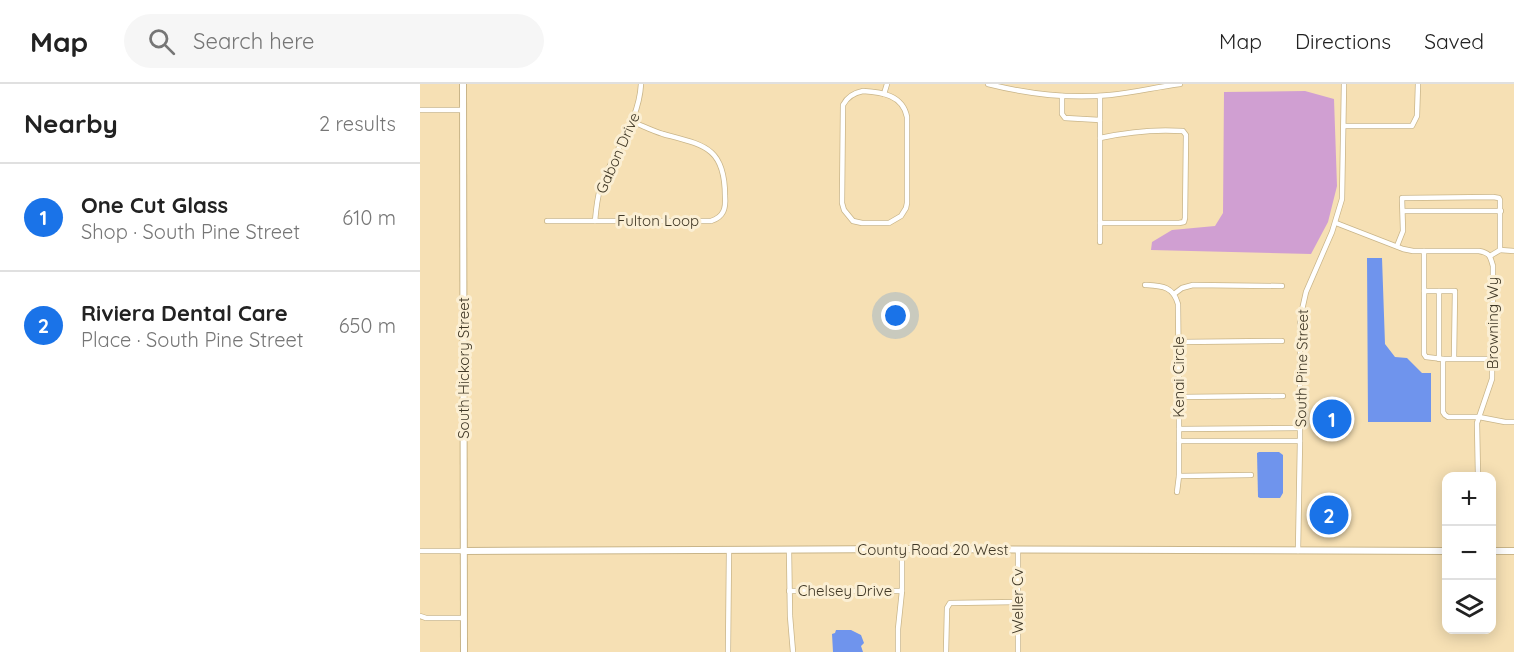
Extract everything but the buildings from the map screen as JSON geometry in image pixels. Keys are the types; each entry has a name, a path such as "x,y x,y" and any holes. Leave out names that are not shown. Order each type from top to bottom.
{"street":[{"name":"South Hickory Street","path":"463,84 464,652"},
{"name":"Gabon Drive","path":"595,221 597,198 633,122 641,84"},
{"path":"884,94 887,84"},
{"path":"988,84 1062,96 1132,93 1180,84"},
{"name":"South Pine Street","path":"1298,551 1300,319 1306,292 1341,206 1344,84"},
{"path":"1344,126 1412,126 1417,116 1418,84"},
{"path":"862,91 884,94 901,102 906,111 907,202 903,218 889,223 862,223 847,218 842,202 843,105 848,94 862,91"},
{"path":"1062,96 1062,114 1065,118 1100,120"},
{"path":"1100,96 1100,242"},
{"path":"420,110 463,110"},
{"name":"Fulton Loop","path":"548,221 711,221 721,216 724,211 724,172 714,155 706,147 696,142 660,133 633,122"},
{"path":"1100,138 1123,133 1153,131 1183,131 1186,135 1184,222 1100,223"},
{"path":"1397,246 1403,231 1402,198 1494,197 1500,200 1500,250"},
{"path":"1403,211 1501,211"},
{"name":"Browning Wy","path":"1336,223 1413,251 1479,251 1490,256 1493,266 1492,379 1478,423 1478,472"},
{"path":"1490,256 1500,250 1514,251"},
{"path":"1424,251 1424,354 1426,357 1441,359 1493,359"},
{"path":"1145,285 1161,286 1174,294 1182,288 1193,285 1282,286"},
{"path":"1424,291 1455,291 1454,358"},
{"path":"1439,291 1443,412 1445,416 1479,417 1514,422"},
{"name":"Kenai Circle","path":"1174,294 1178,304 1179,342 1178,492"},
{"path":"1179,342 1282,341"},
{"path":"1179,397 1283,396"},
{"path":"1179,429 1300,428"},
{"path":"1239,429 1239,441"},
{"path":"1179,441 1300,441"},
{"path":"1179,476 1251,475"},
{"path":"898,652 902,549"},
{"name":"County Road 20 West","path":"420,551 902,549 1442,551"},
{"path":"789,550 793,652"},
{"name":"Weller Cv","path":"1018,550 1018,652"},
{"path":"728,652 729,551"},
{"path":"1496,551 1514,551"},
{"name":"Chelsey Drive","path":"789,591 902,591"},
{"path":"946,652 946,608 950,603 1018,603"},
{"path":"420,616 464,618"}],"shaded area":[{"path":"1305,91 1334,99 1337,186 1328,222 1311,254 1151,250 1152,242 1172,230 1215,226 1223,213 1224,92"}],"water":[{"path":"1367,258 1382,258 1385,344 1395,357 1407,358 1422,373 1431,373 1431,422 1368,422"},
{"path":"1279,452 1283,455 1283,493 1280,498 1258,497 1257,453"},
{"path":"836,630 851,630 861,635 864,643 861,646 863,652 833,652 832,634"}],"place":[{"name":"One Cut Glass","path":"1332,419"},
{"name":"Riviera Dental Care","path":"1329,515"}]}
